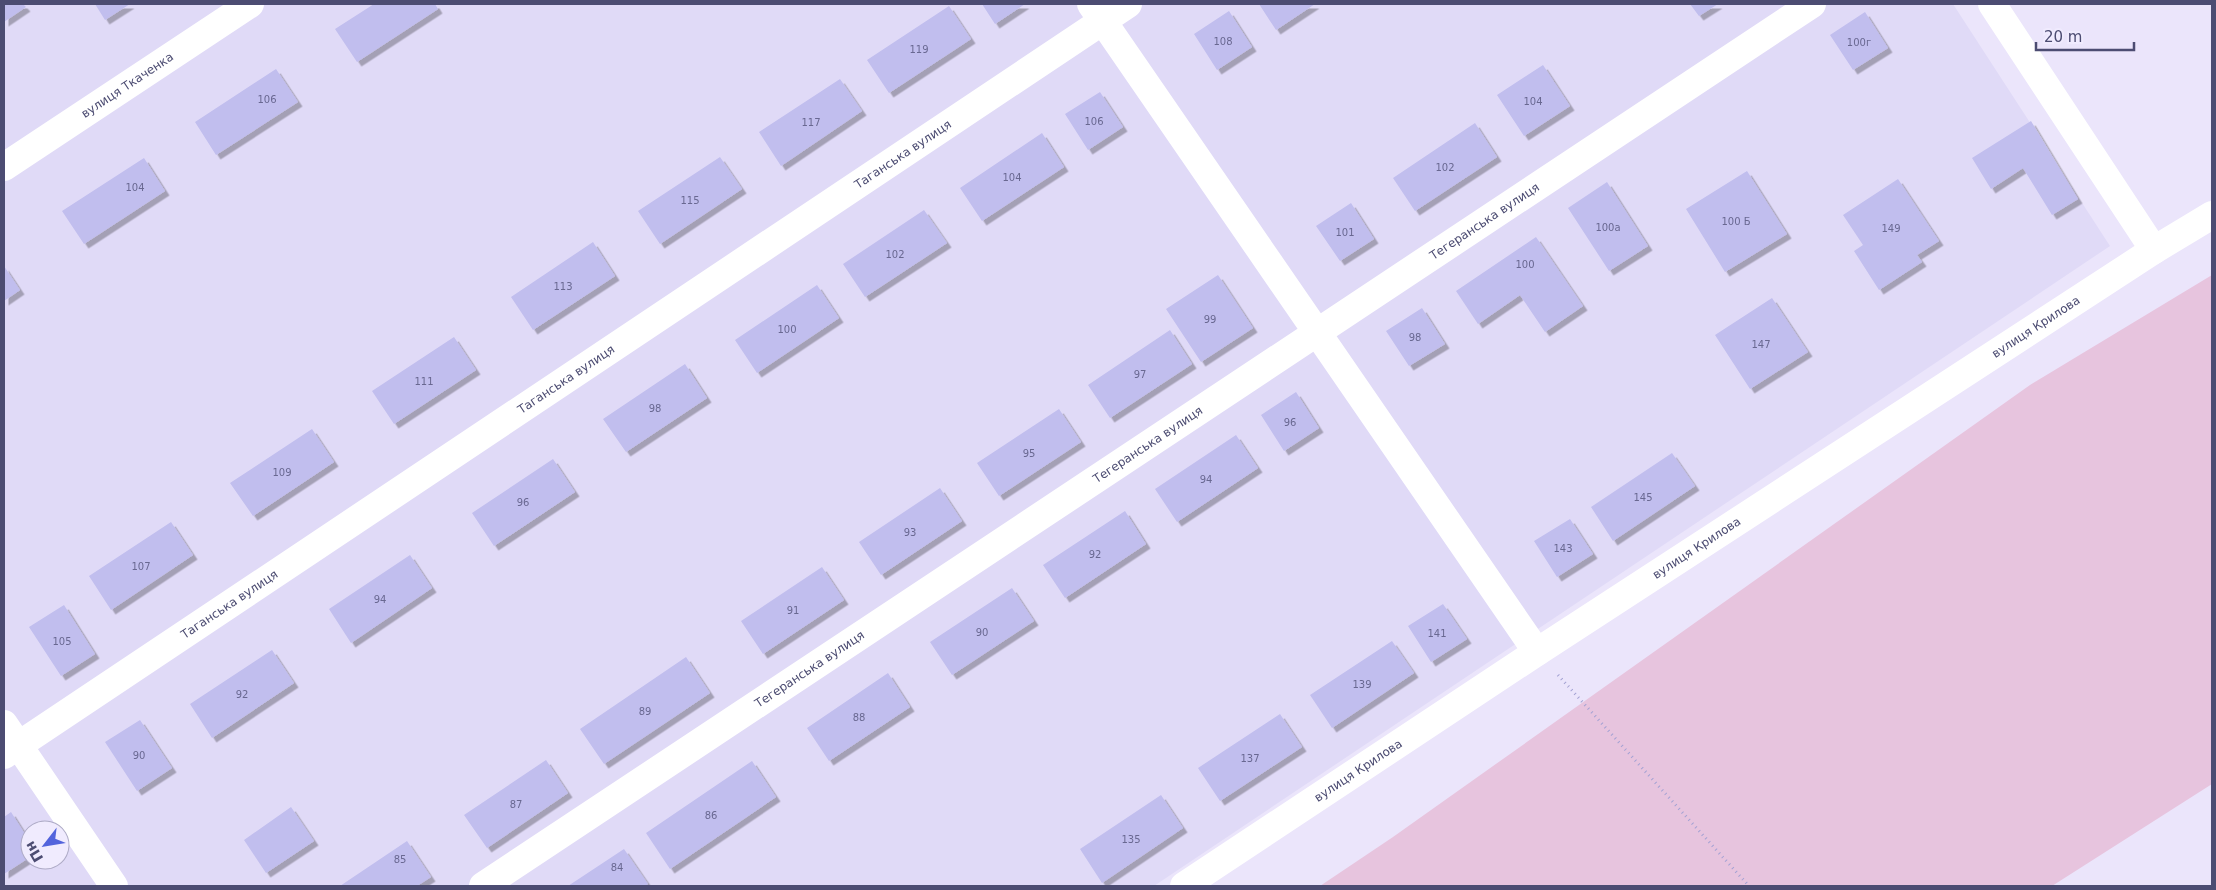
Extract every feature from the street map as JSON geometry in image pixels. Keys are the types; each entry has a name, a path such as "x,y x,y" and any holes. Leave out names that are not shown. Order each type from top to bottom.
{"street":[{"name":"вулиця Ткаченка","path":"4,167 250,4"},
{"name":"Таганська вулиця","path":"9,741 1096,12 1128,4"},
{"name":"Тегеранська вулиця","path":"483,886 1812,4"},
{"path":"1992,4 2154,250"},
{"path":"1096,12 1537,652"},
{"name":"вулиця Крилова","path":"1184,886 1537,652 2154,250 2212,215"},
{"path":"9,741 114,886"}],"path":[{"path":"1537,652 1749,886"}],"shaded area":[{"path":"4,4 1953,4 2110,246 1154,886 4,886"},
{"path":"2212,275 2212,784 2052,886 1320,886 1393,837 2030,385"}],"building":[{"path":"4,4 23,4 26,7 4,22"},
{"path":"95,4 130,4 105,20"},
{"path":"374,4 435,4 438,9 357,62 335,29"},
{"path":"982,4 1025,4 995,24"},
{"path":"1259,4 1315,4 1276,30"},
{"path":"1690,4 1718,4 1699,16"},
{"path":"949,6 971,39 889,93 867,60"},
{"path":"1229,11 1252,47 1217,70 1194,34"},
{"path":"1865,12 1888,48 1853,70 1830,35"},
{"path":"1543,65 1570,106 1524,136 1497,95"},
{"path":"276,69 298,102 216,155 195,122"},
{"path":"840,79 862,111 781,166 759,132"},
{"path":"1100,92 1123,127 1088,150 1065,114"},
{"path":"2031,121 2078,199 2052,215 2023,168 1991,189 1972,158"},
{"path":"1475,123 1497,157 1415,211 1393,178"},
{"path":"1042,133 1064,167 982,221 960,188"},
{"path":"720,157 742,189 660,244 638,211"},
{"path":"144,158 165,191 84,244 62,211"},
{"path":"1747,171 1787,234 1725,272 1686,209"},
{"path":"1898,179 1939,241 1917,255 1922,262 1879,290 1854,251 1863,245 1843,215"},
{"path":"1607,182 1648,246 1609,271 1568,208"},
{"path":"1351,203 1374,239 1340,261 1316,226"},
{"path":"924,210 947,243 865,297 843,264"},
{"path":"1536,237 1583,306 1545,332 1520,295 1478,324 1456,291"},
{"path":"593,242 615,276 533,330 511,297"},
{"path":"4,266 20,290 4,301"},
{"path":"1218,275 1253,328 1201,362 1166,309"},
{"path":"817,285 839,318 757,373 735,340"},
{"path":"1772,298 1808,352 1750,389 1715,335"},
{"path":"1422,308 1445,344 1409,366 1386,331"},
{"path":"1170,330 1192,364 1110,418 1088,385"},
{"path":"454,337 476,370 394,424 372,391"},
{"path":"685,364 707,398 626,452 603,419"},
{"path":"1296,392 1319,428 1284,451 1261,415"},
{"path":"1059,409 1081,442 999,496 977,463"},
{"path":"312,429 334,462 253,516 230,483"},
{"path":"1236,435 1258,468 1177,522 1155,489"},
{"path":"1672,453 1695,486 1613,541 1591,507"},
{"path":"553,459 575,492 494,546 472,513"},
{"path":"940,488 962,521 881,575 859,542"},
{"path":"1125,511 1146,544 1065,598 1043,565"},
{"path":"1570,519 1593,554 1557,577 1534,541"},
{"path":"171,522 193,555 111,610 89,576"},
{"path":"410,555 432,588 351,643 329,609"},
{"path":"822,567 844,600 763,654 741,621"},
{"path":"1012,588 1034,621 952,675 930,642"},
{"path":"1443,604 1467,639 1431,662 1408,626"},
{"path":"64,605 95,654 61,676 29,627"},
{"path":"1392,641 1414,673 1332,728 1310,695"},
{"path":"272,650 294,683 212,738 190,704"},
{"path":"686,657 710,693 604,764 580,729"},
{"path":"888,673 910,707 829,761 807,728"},
{"path":"1280,714 1302,747 1220,801 1198,768"},
{"path":"140,720 172,768 137,791 105,742"},
{"path":"546,760 568,793 487,848 464,815"},
{"path":"752,761 776,797 670,869 646,833"},
{"path":"1161,795 1183,828 1102,883 1080,849"},
{"path":"291,807 314,841 266,873 244,840"},
{"path":"11,812 20,826 20,864 4,874 4,817"},
{"path":"407,841 431,877 417,886 340,886"},
{"path":"624,849 648,884 645,886 568,886"}]}
